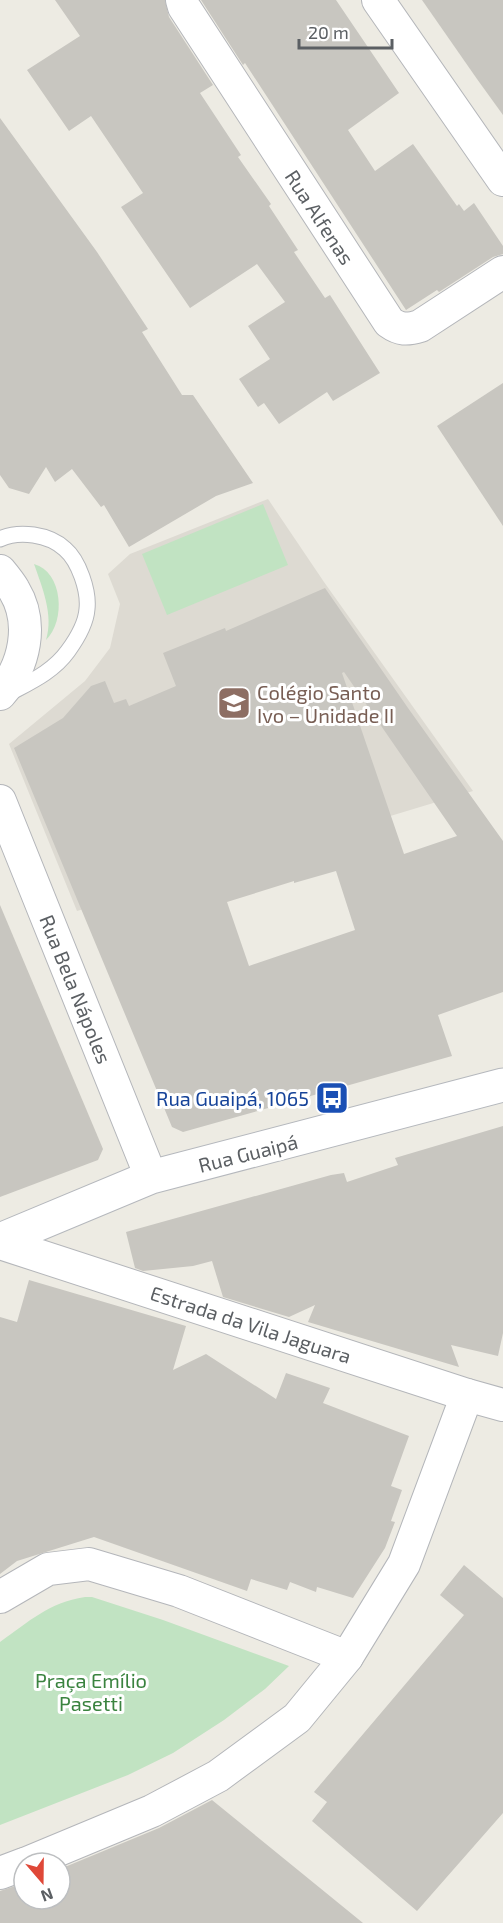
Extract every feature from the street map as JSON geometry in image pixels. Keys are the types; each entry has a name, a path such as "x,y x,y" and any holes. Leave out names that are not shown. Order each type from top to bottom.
{"main road":[{"name":"Rua Guaipá","path":"0,1241 152,1178 503,1085"}],"street":[{"name":"Rua Alfenas","path":"182,0 184,7 389,322 398,329 408,330 420,326 503,272"},
{"path":"378,0 503,180"},
{"path":"0,571 15,590 23,614 25,638 21,662 0,696"},
{"name":"Rua Bela Nápoles","path":"0,801 152,1178"},
{"name":"Estrada da Vila Jaguara","path":"0,1241 503,1405"},
{"path":"57,1851 152,1811 218,1776 297,1718 347,1658 404,1564 467,1395"},
{"path":"0,1597 48,1569 88,1564 179,1591 347,1658"}],"lane":[{"path":"0,539 11,534 29,534 54,542 66,549 80,572 87,609 84,624 68,652 49,672 0,696"}],"shaded area":[{"name":"Colégio Santo Ivo – Unidade II","path":"268,499 324,582 473,791 77,911 9,744 85,681 110,648 120,604 108,574 130,554"}],"green space":[{"path":"263,504 288,565 167,615 142,554"},
{"path":"34,564 44,569 51,577 58,598 57,621 46,640 48,611"},
{"name":"Praça Emílio Pasetti","path":"92,1597 163,1620 289,1666 265,1689 224,1720 173,1753 128,1775 0,1825 0,1642 50,1608"}],"building":[{"path":"55,0 165,0 169,17 213,85 200,93 241,155 238,157 271,204 269,206 298,250 294,252 325,298 330,295 380,373 333,401 327,392 279,424 264,403 258,407 239,379 270,359 248,326 285,302 257,264 190,308 121,207 143,193 91,116 69,131 27,70 80,36"},
{"path":"201,0 336,0 399,93 348,130 375,171 413,144 457,206 459,204 464,211 474,203 503,246 503,254 493,257 406,310 245,63 243,65"},
{"path":"422,0 503,0 503,115 477,79"},
{"path":"0,118 97,252 148,329 142,332 182,395 193,395 253,483 216,496 129,547 104,505 101,507 72,469 55,482 46,467 29,494 9,488 0,475"},
{"path":"503,383 503,526 437,426"},
{"path":"325,588 503,841 503,992 438,1015 452,1056 183,1132 172,1127 14,748 63,718 91,686 105,681 114,703 126,699 129,706 176,686 163,653 225,628 226,631","holes":["344,672 457,836 404,854 342,673","336,871 355,930 249,966 227,902 294,881 294,883"]},
{"path":"0,905 103,1149 98,1160 0,1197"},
{"path":"503,1126 503,1333 498,1356 451,1345 459,1367 308,1322 315,1305 289,1317 223,1297 212,1261 193,1266 143,1271 135,1268 126,1232 331,1175 344,1173 347,1182 398,1165 395,1158"},
{"path":"29,1280 186,1326 173,1370 206,1354 276,1399 286,1373 330,1388 323,1403 409,1436 391,1486 402,1490 391,1521 395,1522 385,1548 353,1598 317,1587 316,1592 290,1582 287,1590 251,1579 247,1591 94,1537 17,1561 0,1574 0,1317 17,1322"},
{"path":"464,1565 503,1598 503,1813 417,1911 312,1821 327,1802 314,1792 464,1615 440,1595"},
{"path":"212,1800 363,1923 0,1923 0,1891 12,1887 12,1911 72,1911 72,1864 159,1828"}],"place":[{"name":"Colégio Santo Ivo – Unidade II","path":"234,703"},
{"name":"Rua Guaipá, 1065","path":"332,1098"}]}
